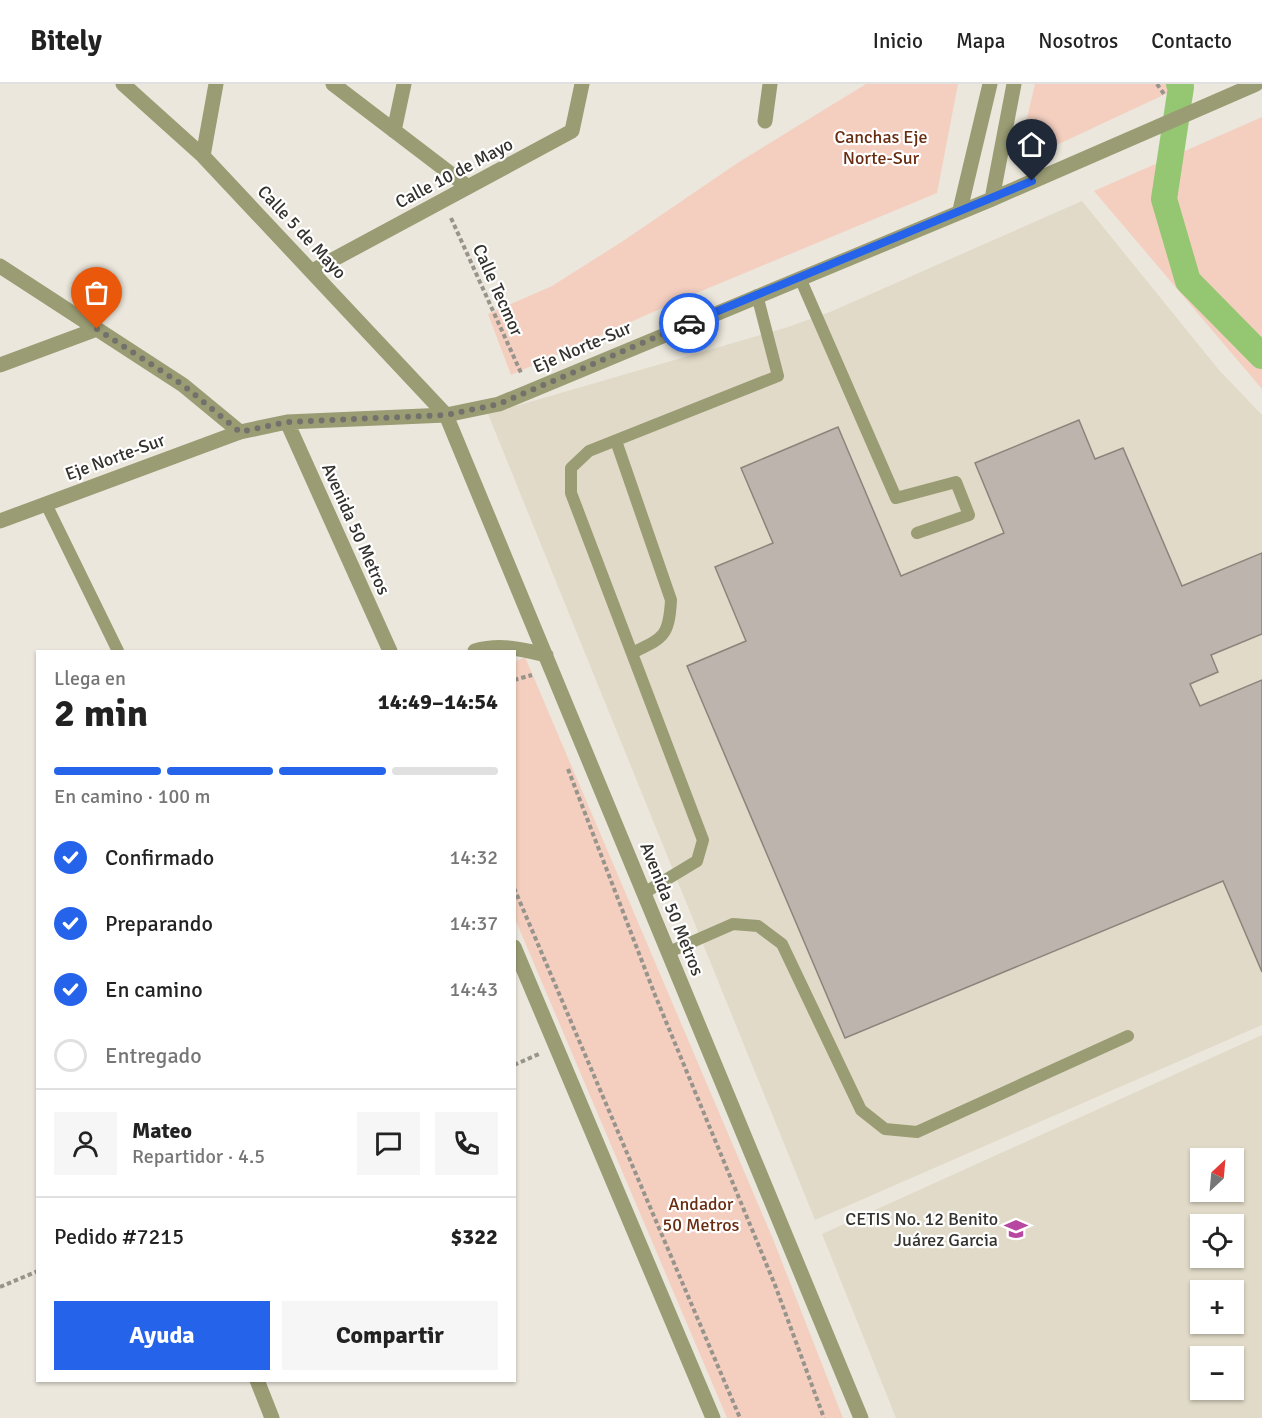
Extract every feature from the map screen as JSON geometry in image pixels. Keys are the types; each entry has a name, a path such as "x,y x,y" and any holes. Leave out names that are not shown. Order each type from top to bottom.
{"street":[{"name":"Calle 5 de Mayo","path":"123,84 203,156 446,415"},
{"path":"203,156 216,84"},
{"path":"333,84 468,187"},
{"path":"394,131 404,84"},
{"name":"Calle 10 de Mayo","path":"312,271 572,131 582,84"},
{"path":"765,121 770,84"},
{"path":"960,210 990,84"},
{"path":"992,199 1014,84"},
{"name":"Eje Norte-Sur","path":"0,521 240,432 287,422 446,415 499,404 960,210 992,199 1256,84"},
{"path":"0,266 183,385 240,432"},
{"path":"0,365 97,329"},
{"name":"Avenida 50 Metros","path":"446,415 861,1418"},
{"name":"Avenida 50 Metros","path":"287,422 390,650"},
{"path":"479,650 516,647 546,655"},
{"path":"516,952 713,1418"},
{"path":"258,1382 272,1418"}],"lane":[{"path":"800,278 896,498 956,482 969,515 917,533"},
{"path":"644,892 697,861 703,840 571,493 571,468 590,451 778,376 758,295"},
{"path":"616,441 671,600 670,623 660,640 632,653"},
{"path":"46,504 118,650"},
{"path":"669,952 733,924 758,926 782,944 861,1110 885,1129 917,1132 1128,1036"}],"path":[{"path":"1157,84 1164,94"},
{"name":"Calle Tecmor","path":"443,201 529,390"},
{"path":"516,679 532,674 536,685"},
{"path":"566,763 655,995 775,1284 824,1418"},
{"path":"516,893 740,1418"},
{"path":"516,1064 556,1046"},
{"path":"0,1287 36,1272"}],"shaded area":[{"path":"1082,201 1219,370 1262,415 1262,1025 815,1220 488,414 788,327 830,312"},
{"name":"CETIS No. 12 Benito Juárez Garcia","path":"1262,1035 1262,1418 896,1418 822,1234"}],"green space":[{"name":"Canchas Eje Norte-Sur","path":"866,84 958,84 937,193 687,297 511,375 488,314 552,286 739,162"},
{"path":"1035,84 1187,84 1016,164"},
{"path":"1262,117 1262,389 1094,191"},
{"name":"Andador 50 Metros","path":"525,657 773,1239 843,1418 727,1418 516,921 516,661"}],"building":[{"path":"1079,420 1095,459 1123,448 1182,586 1262,553 1262,634 1211,655 1218,672 1190,684 1200,706 1262,680 1262,972 1223,881 845,1038 687,666 746,641 715,567 773,543 741,468 838,427 901,576 1004,533 975,463"}],"waterway":[{"path":"1179,84 1181,87 1164,199 1188,281 1262,356"}],"way so far":[{"path":"97,329 183,385 240,432 287,422 446,415 477,410 499,404 689,323"}],"place":[{"name":"CETIS No. 12 Benito Juárez Garcia","path":"1016,1229"}],"route":[{"path":"689,323 1032,181"}]}
